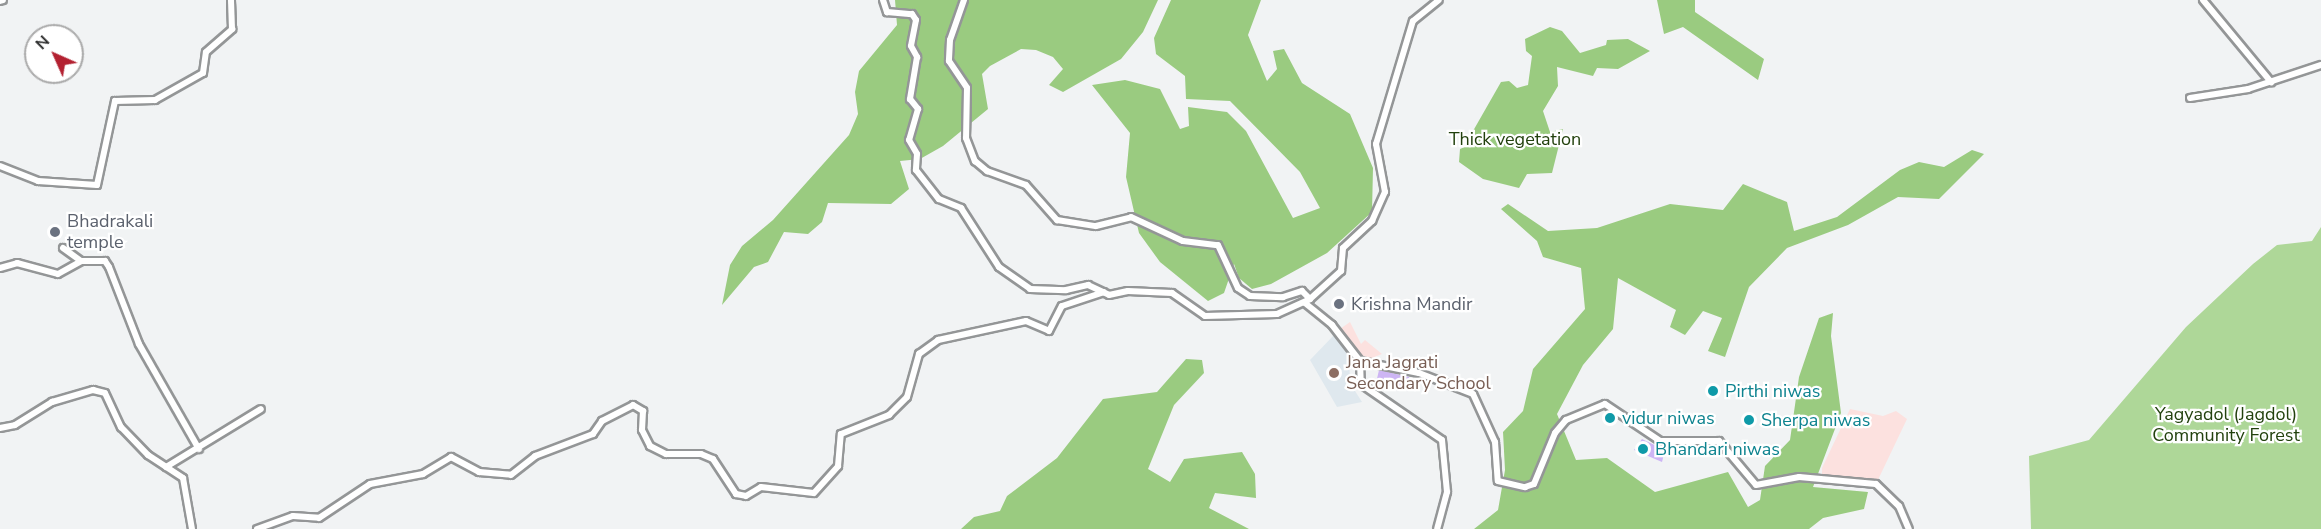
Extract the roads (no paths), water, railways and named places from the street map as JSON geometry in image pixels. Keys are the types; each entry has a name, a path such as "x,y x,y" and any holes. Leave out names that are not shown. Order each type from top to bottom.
{"street":[{"path":"0,166 38,181 97,185 115,101 154,100 203,73 206,52 231,29 231,0"},
{"path":"883,0 887,12 912,14 916,20 911,46 917,57 910,99 918,109 909,140 921,182 939,199 961,208 999,267 1030,289 1066,290 1088,285 1104,292"},
{"path":"964,0 950,40 949,61 967,88 966,138 975,161 987,171 1026,185 1058,220 1096,226 1131,218 1183,241 1218,245 1238,288 1250,296 1283,297 1302,291 1360,361 1360,384 1442,440 1447,492 1437,529"},
{"path":"257,529 293,516 318,518 370,484 423,474 451,457 479,472 511,475 535,456 593,434 618,409 633,405 643,411 642,430 650,446 666,454 701,454 713,459 736,494 746,496 767,487 814,494 838,466 841,434 889,415 907,397 919,354 938,340 1026,321 1049,331 1062,306 1104,292 1172,293 1205,316 1277,314 1310,299 1341,271 1343,248 1372,221 1385,192 1376,144 1391,88 1400,73 1413,21 1439,0"},
{"path":"2204,0 2271,82"},
{"path":"2190,98 2271,82 2321,65"},
{"path":"63,248 81,261"},
{"path":"0,268 17,263 58,274 81,261 105,261 139,344 199,449"},
{"path":"1360,361 1419,372 1473,394 1495,442 1494,475 1512,485 1524,487 1538,480 1555,433 1566,420 1605,404 1660,441 1719,441 1756,485 1799,477 1876,484 1899,506 1909,529"},
{"path":"0,428 15,425 52,402 93,390 105,393 121,427 183,478 192,529"},
{"path":"166,466 199,449 261,409"}],"place":[{"name":"Bhadrakali temple","path":"55,232"},
{"name":"Krishna Mandir","path":"1339,304"},
{"name":"Jana Jagrati Secondary School","path":"1334,373"},
{"name":"Pirthi niwas","path":"1713,391"},
{"name":"vidur niwas","path":"1610,418"},
{"name":"Sherpa niwas","path":"1749,420"},
{"name":"Bhandari niwas","path":"1643,449"}],"park label":[{"name":"Thick vegetation","path":"1515,139"},
{"name":"Yagyadol (Jagdol) Community Forest","path":"2226,425"}]}
